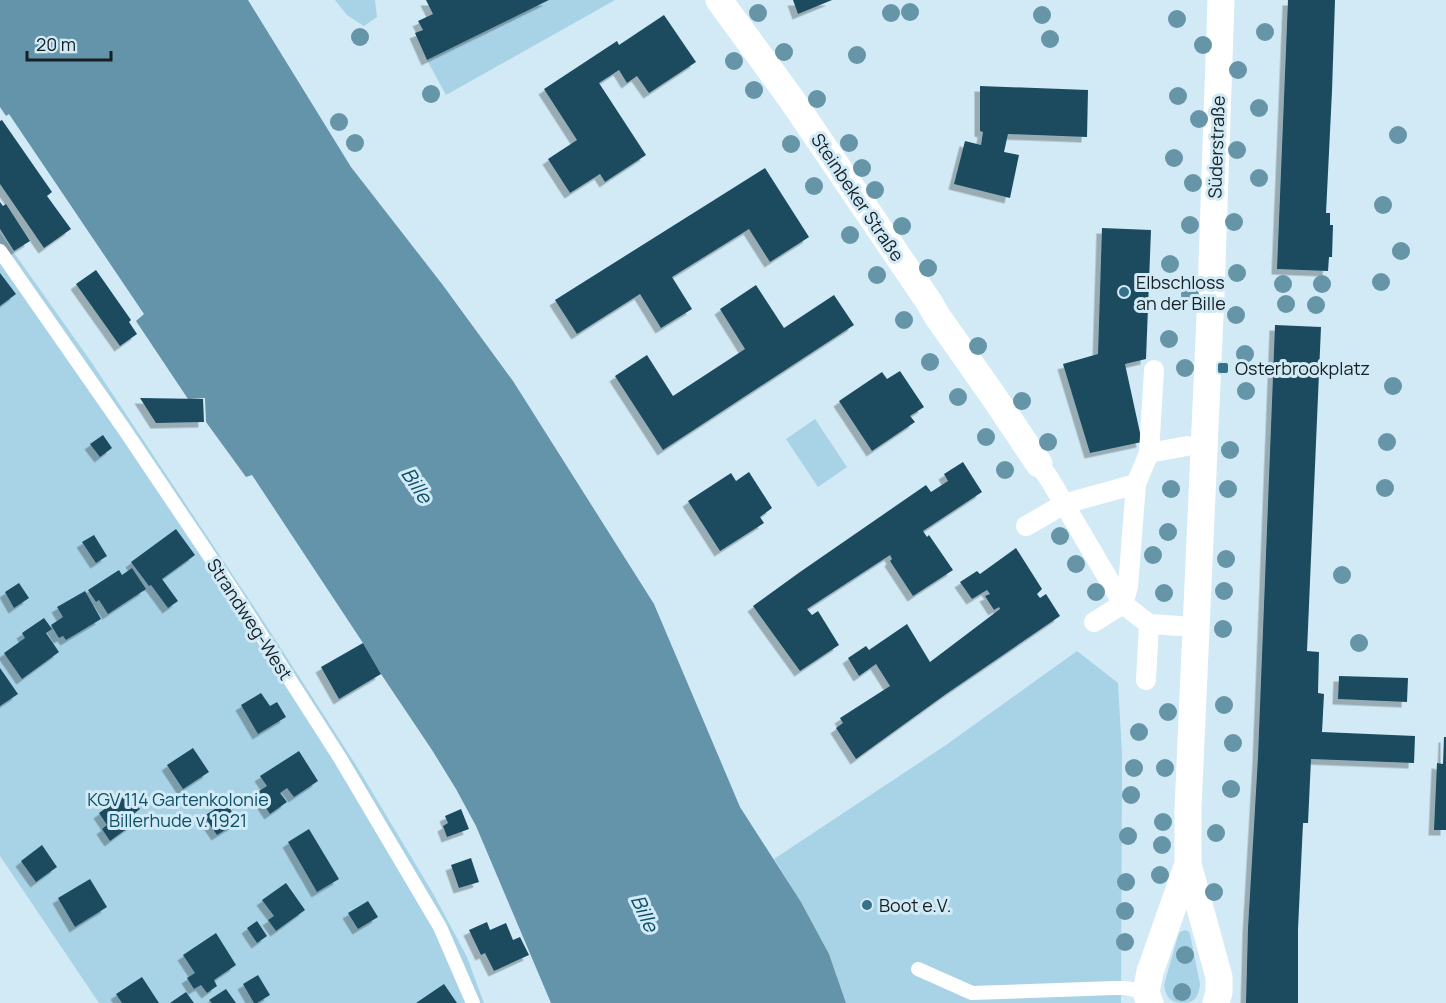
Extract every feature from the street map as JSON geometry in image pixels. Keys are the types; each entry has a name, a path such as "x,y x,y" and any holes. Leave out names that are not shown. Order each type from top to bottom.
{"street":[{"name":"Steinbeker Straße","path":"719,0 792,100 1039,464"},
{"name":"Süderstraße","path":"1188,864 1188,797 1211,294 1221,0"},
{"path":"1094,622 1123,604 1128,587 1136,484 1149,453 1154,370"},
{"path":"1149,453 1187,446"},
{"path":"1039,464 1123,604 1149,624 1180,626"},
{"path":"1026,526 1064,504 1136,484"},
{"path":"1146,680 1149,624"},
{"path":"1148,997 1150,972 1188,864"},
{"path":"1188,864 1219,977 1220,992 1216,1003"}],"lane":[{"name":"Strandweg-West","path":"0,251 131,438 340,758 440,927 473,1003"},
{"path":"918,969 972,993 1125,988 1148,997"}],"green space":[{"path":"335,0 375,0 377,17 364,26 347,15"},
{"path":"549,0 615,0 446,95 427,60"},
{"name":"KGV 114 Gartenkolonie Billerhude v. 1921","path":"0,233 92,363 356,765 434,895 467,957 484,1003 99,1003 0,856"},
{"path":"815,419 847,467 818,487 786,439"},
{"path":"1077,651 1118,683 1122,754 1121,1003 846,1003 829,954 801,902 774,859 946,745"},
{"path":"1185,930 1190,934 1200,984 1196,998 1191,1002 1183,1003 1169,998 1164,985 1178,936"}],"water":[{"name":"Bille","path":"0,0 248,0 351,167 442,284 513,381 654,604 740,807 801,902 829,954 846,1003 551,1003 476,826 456,789 252,475 246,477 206,422 205,398 188,399 136,321 144,314 9,114 6,116 0,107"}],"building":[{"path":"426,0 549,0 427,60 415,33 423,30 418,21 433,14"},
{"path":"793,0 832,0 798,14"},
{"path":"1288,0 1335,0 1326,213 1330,213 1330,225 1333,225 1332,257 1329,257 1328,271 1277,269"},
{"path":"664,15 696,62 649,93 637,76 627,83 619,70 599,83 646,155 605,182 600,174 570,193 548,159 577,140 544,89 617,41 619,45"},
{"path":"980,86 1088,90 1087,137 1008,134 1004,152 1019,155 1010,198 954,184 965,141 981,145 983,132 980,131"},
{"path":"2,120 52,192 47,196 71,229 44,248 0,184 0,121"},
{"path":"765,168 809,237 770,262 749,229 672,277 692,309 661,328 640,294 577,334 555,300"},
{"path":"0,202 3,206 6,204 30,241 14,251 0,229"},
{"name":"Elbschloss an der Bille","path":"1102,228 1151,230 1146,359 1125,364 1142,442 1090,453 1063,364 1098,354"},
{"path":"96,270 131,320 129,322 137,334 120,346 76,284"},
{"path":"0,273 16,294 0,306"},
{"path":"756,285 784,328 834,295 854,325 663,450 615,376 647,355 673,396 745,349 720,309"},
{"path":"1275,325 1321,327 1307,651 1319,652 1318,693 1324,694 1322,732 1415,736 1414,763 1311,759 1308,823 1303,823 1298,929 1298,1003 1246,1003 1258,757"},
{"path":"900,371 924,407 910,416 915,422 872,451 839,401 882,372 887,379"},
{"path":"140,398 203,399 204,422 156,423"},
{"path":"103,435 112,448 100,457 90,444"},
{"path":"963,462 982,492 923,531 927,537 929,535 953,570 913,596 890,561 892,559 890,555 807,609 812,615 818,611 839,645 800,671 753,606 926,485 931,492 948,481 944,474"},
{"path":"749,472 772,508 760,517 764,523 720,551 688,501 731,473 736,481"},
{"path":"176,529 195,555 162,579 178,601 168,608 131,562"},
{"path":"94,535 107,556 96,563 82,542"},
{"path":"1016,548 1042,589 1037,594 1040,598 1046,594 1060,616 856,759 836,728 843,723 840,718 890,686 876,664 859,676 848,658 866,646 869,650 907,624 930,662 1000,609 999,607 994,610 985,596 990,594 987,590 972,599 960,582 977,571 980,574"},
{"path":"132,568 146,589 108,614 99,600 96,602 88,590 119,570 122,575"},
{"path":"19,583 29,598 14,608 5,592"},
{"path":"85,591 101,619 66,640 63,636 59,638 51,625 63,617 57,607"},
{"path":"44,618 52,629 46,633 59,652 22,679 4,653 25,638 22,633"},
{"path":"363,643 381,674 339,699 321,667"},
{"path":"0,668 18,694 0,706"},
{"path":"1339,676 1408,678 1407,702 1338,699"},
{"path":"261,693 270,706 277,702 286,717 258,734 241,705"},
{"path":"1444,737 1446,737 1446,830 1434,830 1437,763 1443,764"},
{"path":"193,748 209,772 183,789 167,765"},
{"path":"299,751 318,781 294,797 287,788 280,793 287,802 270,814 256,793 267,786 260,776"},
{"path":"128,792 140,809 131,816 136,822 110,841 102,829 107,825 99,813"},
{"path":"226,802 238,822 217,835 204,816"},
{"path":"461,809 469,829 447,837 443,826 448,823 445,816"},
{"path":"309,829 339,879 317,892 288,842"},
{"path":"42,845 57,867 36,882 21,861"},
{"path":"471,858 479,882 459,888 451,865"},
{"path":"90,879 107,907 75,927 58,898"},
{"path":"286,883 305,910 276,931 268,920 274,916 262,900"},
{"path":"368,901 378,917 358,929 348,913"},
{"path":"257,921 267,936 257,943 247,928"},
{"path":"487,922 490,930 506,923 513,940 520,937 529,955 494,971 485,953 481,955 469,930"},
{"path":"216,933 236,965 214,980 217,986 207,993 201,985 194,989 187,978 195,973 183,955"},
{"path":"258,975 270,995 254,1003 243,984"},
{"path":"142,977 159,1003 122,1003 116,994"},
{"path":"444,984 457,1003 416,1003"},
{"path":"226,989 236,1003 212,1003 209,1000"},
{"path":"186,992 194,1003 170,1003"}],"place":[{"name":"Elbschloss an der Bille","path":"1124,292"},
{"name":"Osterbrookplatz","path":"1223,368"},
{"name":"Boot e.V.","path":"867,905"}]}
